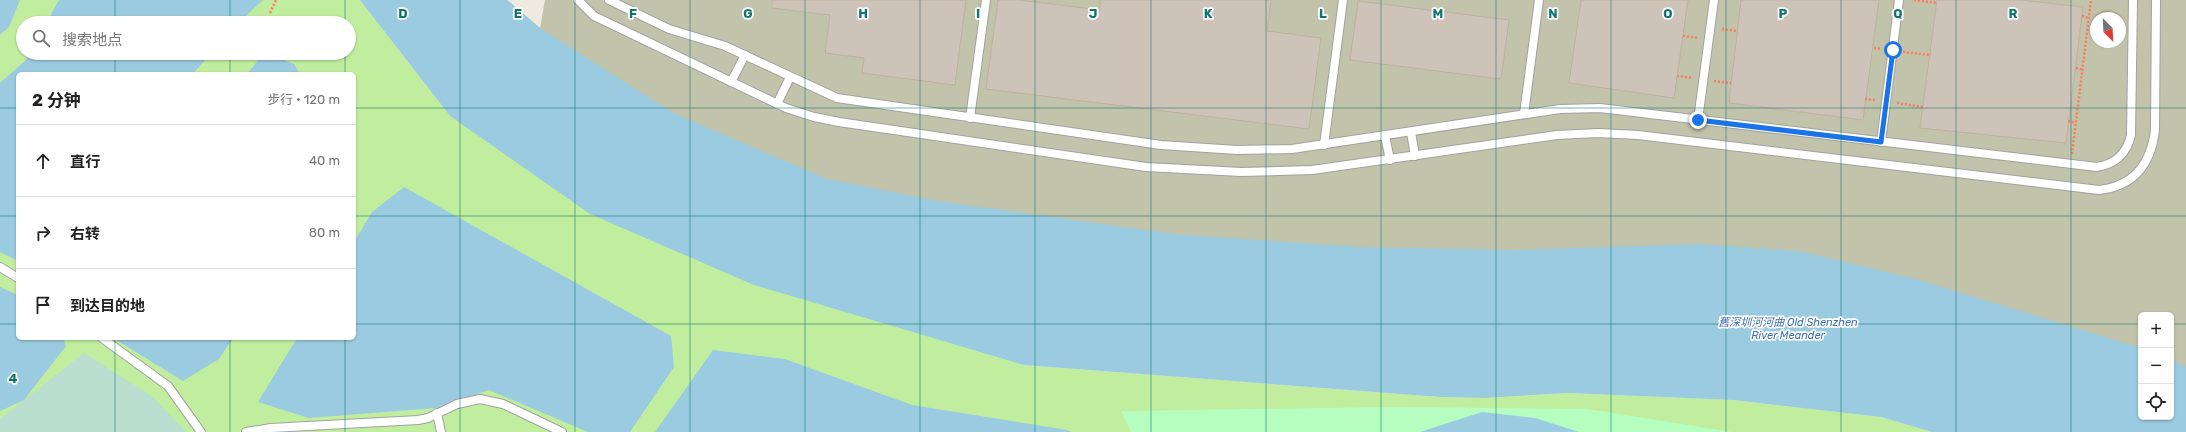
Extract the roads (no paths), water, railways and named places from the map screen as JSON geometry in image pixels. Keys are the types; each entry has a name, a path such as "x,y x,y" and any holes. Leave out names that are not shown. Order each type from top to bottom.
{"lane":[{"path":"578,0 594,16 777,104 814,118 1169,169 1241,172 1312,170 1557,135 1618,134 2088,189 2110,188 2134,176 2149,159 2155,130 2156,0"},
{"path":"609,0 669,29 725,46 837,98 1133,142 1201,149 1265,151 1324,145 1560,109 1600,108 2097,167 2113,163 2129,144 2132,127 2133,0"},
{"path":"970,118 986,0"},
{"path":"1324,145 1343,0"},
{"path":"1524,114 1538,0"},
{"path":"1698,120 1714,0"},
{"path":"1881,142 1899,0"},
{"path":"731,82 745,55"},
{"path":"777,104 790,77"},
{"path":"1411,132 1415,156"},
{"path":"1385,136 1390,160"},
{"path":"0,267 16,277"},
{"path":"105,340 168,386 201,432"},
{"path":"246,432 271,428 418,420 457,404 480,399 503,404 562,432"},
{"path":"438,413 441,432"}],"water":[{"path":"0,0 20,0 9,27 0,35"},
{"path":"59,0 263,0 246,16 50,16"},
{"name":"舊深圳河河曲 Old Shenzhen River Meander","path":"360,0 507,0 540,28 673,113 827,179 937,201 1174,234 1359,247 1518,250 1700,244 1799,251 1912,278 2138,347 2138,420 2174,420 2174,361 2186,367 2186,432 1932,432 1881,417 1733,400 1567,393 1485,398 1440,397 1024,365 754,285 590,214 450,116"},
{"path":"26,60 205,60 195,72 16,72 16,260 0,252 0,83"},
{"path":"258,60 283,60 294,64 299,72 249,72"},
{"path":"404,187 671,336 674,367 630,432 588,432 489,390 436,408 309,418 258,402 296,340 356,340 356,239 372,212"},
{"path":"0,287 16,294 16,340 64,340 66,346 24,400 0,411"},
{"path":"116,340 232,340 219,359 183,381"},
{"path":"713,350 785,359 912,405 1067,430 1071,432 655,432"},
{"path":"1482,412 1535,418 1579,432 1420,432"}]}
